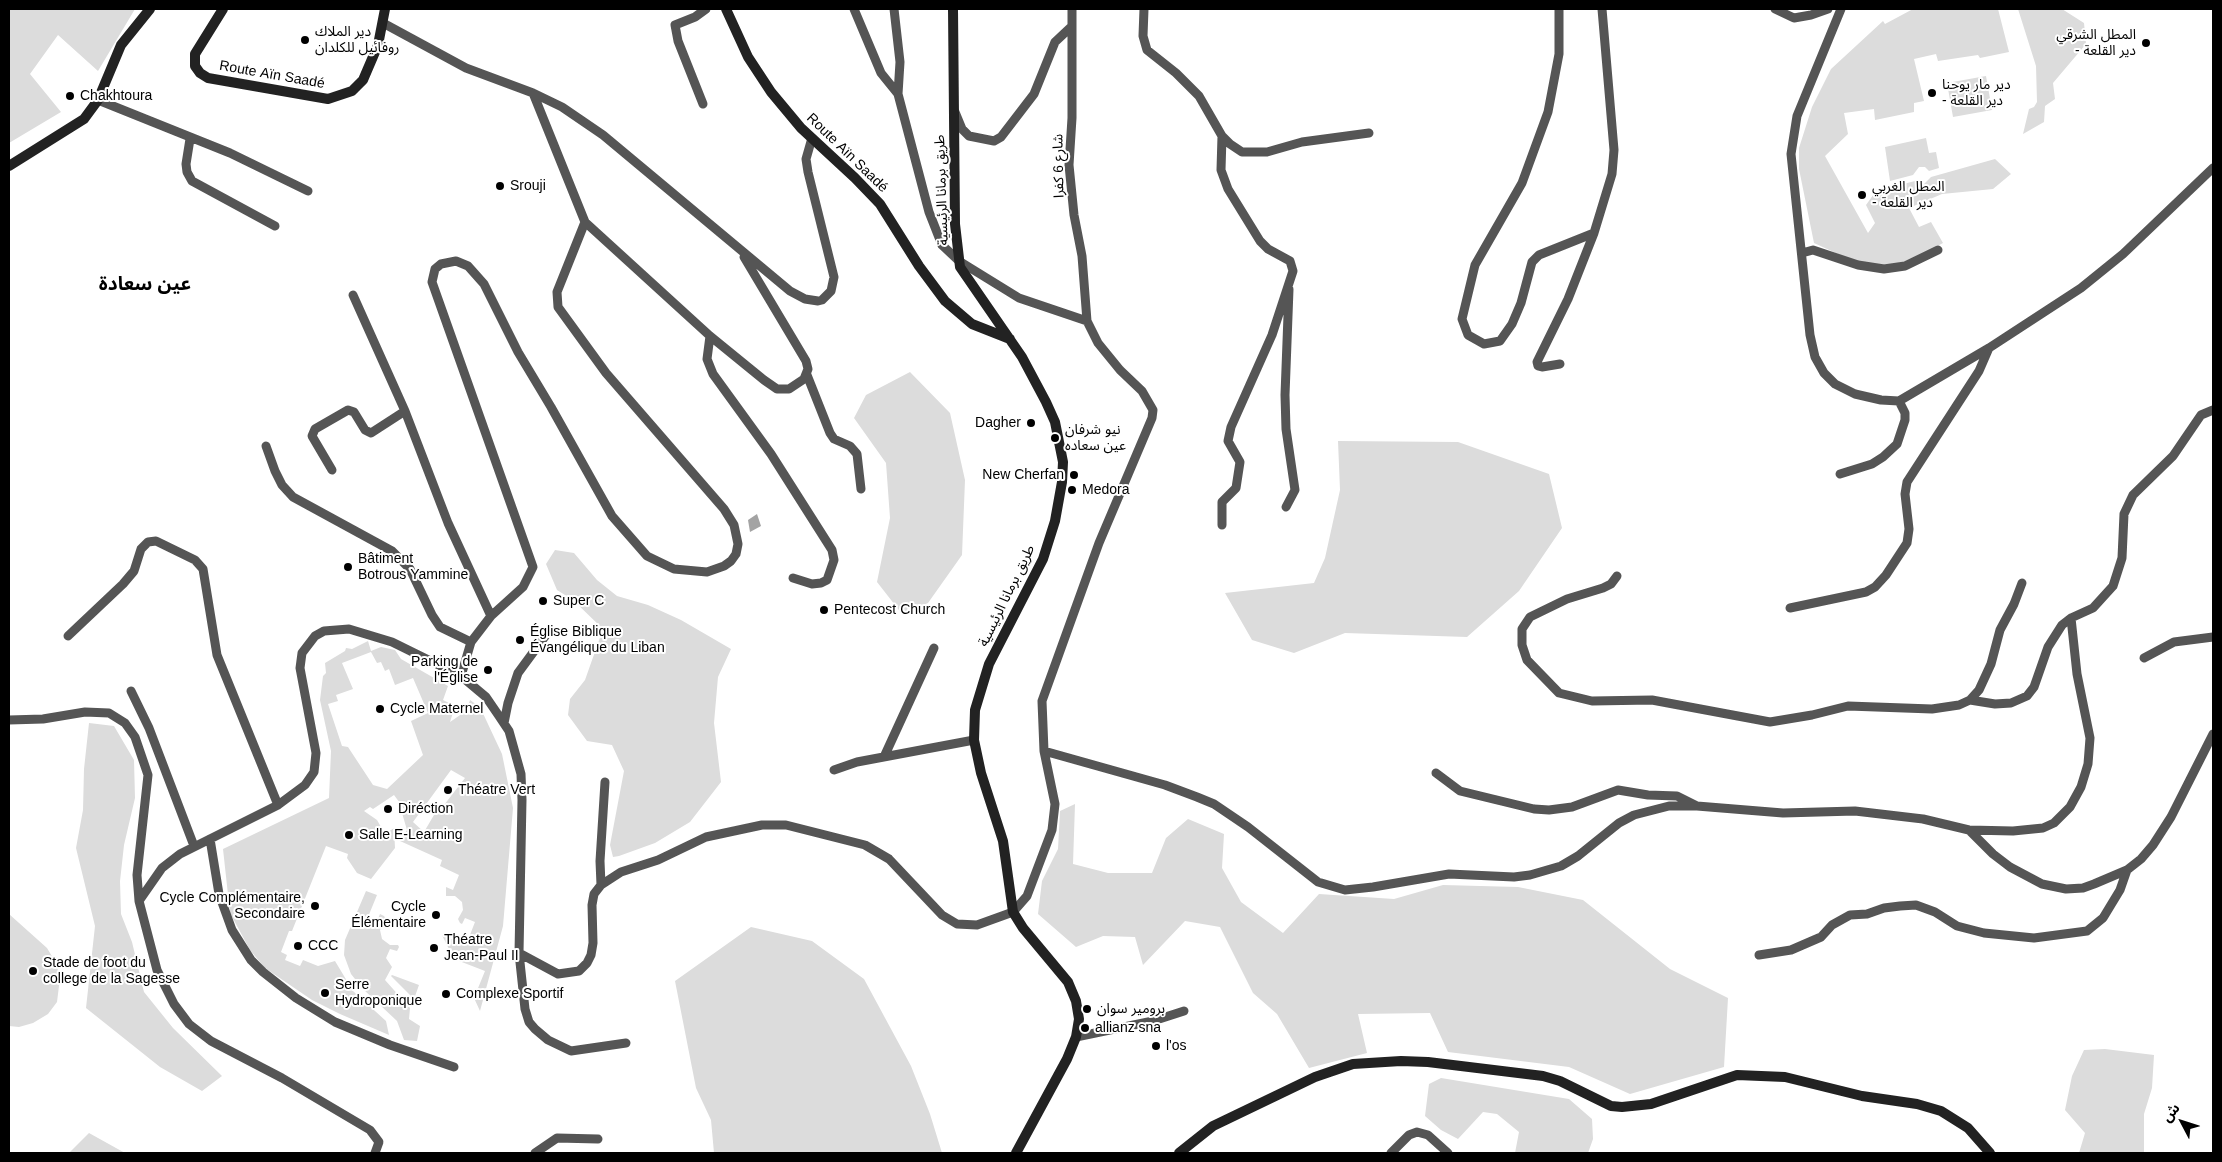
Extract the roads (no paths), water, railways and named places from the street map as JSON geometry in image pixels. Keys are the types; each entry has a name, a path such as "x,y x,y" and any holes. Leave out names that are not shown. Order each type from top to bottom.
{"main road":[{"path":"9,166 84,119 98,100 121,45 150,9"},
{"name":"Route Aïn Saadé","path":"224,9 195,54 195,66 200,73 208,78 328,99 336,98 352,91 364,80 370,68 383,23 385,9"},
{"name":"Route Aïn Saadé","path":"726,9 758,75 786,112 880,204 923,273 945,301 972,324 1010,339"},
{"name":"طريق برمانا الرئيسية","path":"953,9 955,224 959,261 967,280 1010,339 1043,395 1054,422 1063,462 1062,482 1055,521 1043,559 997,646 984,678 975,710 974,740 981,773 1003,841 1013,912 1023,928 1068,982 1076,1001 1079,1020 1076,1037 1056,1083 1016,1153"},
{"path":"1179,1153 1213,1126 1315,1077 1353,1064 1401,1061 1428,1062 1543,1076 1611,1106 1622,1107 1651,1104 1737,1075 1785,1076 1862,1096 1917,1104 1941,1110 1968,1128 1990,1153"}],"street":[{"path":"703,104 678,40 675,24 695,17 706,9"},
{"path":"854,9 881,72 898,94"},
{"path":"894,9 900,62 898,94 935,231 947,252 1019,298 1088,321"},
{"name":"شارع 6 كفرا","path":"1013,912 1027,896 1052,830 1055,804 1044,751 1042,701 1099,543 1152,418 1152,410 1142,391 1120,370 1098,343 1088,321 1084,276 1069,166 1072,118 1072,9"},
{"path":"1144,9 1143,36 1147,50 1176,73 1198,96 1222,136 1242,152 1267,152 1302,142 1369,133"},
{"path":"1559,9 1560,54 1548,112 1522,183 1475,265 1462,319 1468,335 1484,344 1500,341 1512,324 1521,303 1532,262 1539,256 1594,233"},
{"path":"1560,364 1542,367 1537,362 1568,299 1594,233 1612,174 1614,150 1602,9"},
{"path":"1775,9 1782,14 1794,18 1828,9"},
{"path":"1841,9 1798,116 1792,136 1791,154 1810,335 1815,356 1824,373 1835,384 1855,394 1880,400 1899,401 1988,348 2081,288 2123,254 2213,168"},
{"path":"383,23 466,68 533,93 562,107 603,135 738,248 801,297 822,300 831,292 834,277 812,195 806,159 812,138"},
{"path":"954,112 962,129 969,136 994,141 1001,137 1034,94 1055,42 1071,27"},
{"path":"533,93 585,222 710,336 778,389 784,390 796,386 807,374"},
{"path":"98,100 190,139 230,153 308,191"},
{"path":"1222,136 1220,163 1223,177 1260,241 1268,249 1290,261 1293,271 1272,335 1231,427 1228,441 1240,462 1236,488 1222,502 1222,525"},
{"path":"190,139 186,164 187,172 192,181 275,226"},
{"path":"462,676 472,642 491,616 523,587 534,567 432,282 435,269 448,262 456,261 468,266 484,284 518,352 612,516 647,556 674,568 707,572 724,566 736,554 738,544 734,525 724,509 606,373 558,307 557,292 585,222"},
{"path":"738,248 801,352 808,369 807,374 830,433 834,439 850,446 856,454 861,489"},
{"path":"1802,253 1813,250 1858,265 1884,269 1905,266 1938,250"},
{"path":"1286,507 1295,490 1286,429 1285,395 1291,298 1289,283"},
{"path":"352,295 405,411 448,523 491,616"},
{"path":"710,336 707,359 713,374 771,454 832,550 834,560 827,580 812,584 794,578"},
{"path":"1790,608 1866,592 1875,587 1890,570 1907,543 1909,529 1905,494 1907,482 1979,372 1988,348"},
{"path":"1840,474 1872,464 1897,444 1905,420 1905,413 1899,401"},
{"path":"332,470 312,436 315,428 348,410 357,415 365,430 371,433 405,411"},
{"path":"1970,700 1995,704 2011,703 2027,696 2034,687 2052,641 2062,625 2071,618 2093,608 2113,586 2122,558 2124,514 2133,495 2173,456 2201,415 2213,410"},
{"path":"266,446 282,485 294,497 392,551 410,569 432,615 440,627 472,642"},
{"path":"68,636 123,584 134,571 141,549 148,542 156,541 195,560 203,569 217,655 278,805"},
{"path":"1617,576 1611,584 1603,588 1567,599 1530,617 1522,628 1522,645 1527,660 1559,693 1592,701 1652,700 1770,722 1812,715 1848,706 1932,709 1959,705 1970,700 1979,690 1991,664 2000,630 2014,604 2022,583"},
{"path":"1044,751 1165,785 1197,797 1248,827 1318,882 1345,890 1373,887 1431,875 1514,877 1530,875 1561,866 1578,856 1619,823 1642,811 1669,806 1697,806 1783,813 1855,811 1923,819 1969,830 2013,832 2043,828 2062,816 2070,807 2081,787 2088,764 2090,738 2077,674 2071,618"},
{"path":"139,901 162,868 194,846 278,805 305,786 316,764 316,752 300,668 302,653 315,636 324,631 349,629 392,642 462,676 486,698 504,723 516,751 521,774 519,952 525,1009 534,1030 548,1040 571,1051 626,1043"},
{"path":"504,723 508,703 518,673 546,635"},
{"path":"2144,658 2174,642 2213,637"},
{"path":"884,757 934,648"},
{"path":"131,691 149,728 194,846"},
{"path":"9,720 44,719 85,712 109,713 125,723 135,737 148,775 137,874 139,901 157,970 174,1004 189,1024 211,1041 282,1078 370,1130 379,1142 376,1153"},
{"path":"1969,830 1993,854 2010,867 2033,880 2055,888 2084,888 2127,870 2141,860 2171,817 2211,743 2213,734"},
{"path":"834,770 857,762 974,740"},
{"path":"1436,773 1460,791 1534,809 1549,810 1572,807 1618,790 1648,795 1677,796 1697,806"},
{"path":"601,885 600,862 605,782"},
{"path":"519,952 558,974 578,970 587,964 591,955 593,943 592,905 594,894 601,885 621,872 658,860 706,837 776,824 846,838 879,852 942,916 957,924 976,925 1013,912"},
{"path":"210,839 219,894 232,930 251,960 296,998 334,1022 390,1046 454,1067"},
{"path":"1759,955 1791,950 1821,937 1832,925 1850,916 1900,906 1916,905 1935,912 1957,926 1984,932 2034,938 2086,931 2103,918 2120,890 2127,870"},
{"path":"1076,1037 1153,1021 1184,1011"},
{"path":"1390,1153 1409,1135 1417,1132 1428,1135 1448,1153"},
{"path":"535,1153 557,1138 598,1139"}],"place":[{"name":"دير الملاك روفائيل للكلدان","path":"305,40"},
{"name":"المطل الشرقي - دير القلعة","path":"2146,43"},
{"name":"دير مار يوحنا - دير القلعة","path":"1932,93"},
{"name":"Chakhtoura","path":"70,96"},
{"name":"Srouji","path":"500,186"},
{"name":"المطل الغربي - دير القلعة","path":"1862,195"},
{"name":"Dagher","path":"1031,423"},
{"name":"نيو شرفان عين سعاده","path":"1055,438"},
{"name":"New Cherfan","path":"1074,475"},
{"name":"Medora","path":"1072,490"},
{"name":"Bâtiment Botrous Yammine","path":"348,567"},
{"name":"Super C","path":"543,601"},
{"name":"Pentecost Church","path":"824,610"},
{"name":"Église Biblique Évangélique du Liban","path":"520,640"},
{"name":"Parking de l'Église","path":"488,670"},
{"name":"Cycle Maternel","path":"380,709"},
{"name":"Théatre Vert","path":"448,790"},
{"name":"Diréction","path":"388,809"},
{"name":"Salle E-Learning","path":"349,835"},
{"name":"Cycle Complémentaire, Secondaire","path":"315,906"},
{"name":"Cycle Élémentaire","path":"436,915"},
{"name":"CCC","path":"298,946"},
{"name":"Théatre Jean-Paul II","path":"434,948"},
{"name":"Stade de foot du college de la Sagesse","path":"33,971"},
{"name":"Serre Hydroponique","path":"325,993"},
{"name":"Complexe Sportif","path":"446,994"},
{"name":"برومير سوان","path":"1087,1009"},
{"name":"allianz sna","path":"1085,1028"},
{"name":"l'os","path":"1156,1046"}],"district":[{"name":"عين سعادة","path":"145,285"}]}
